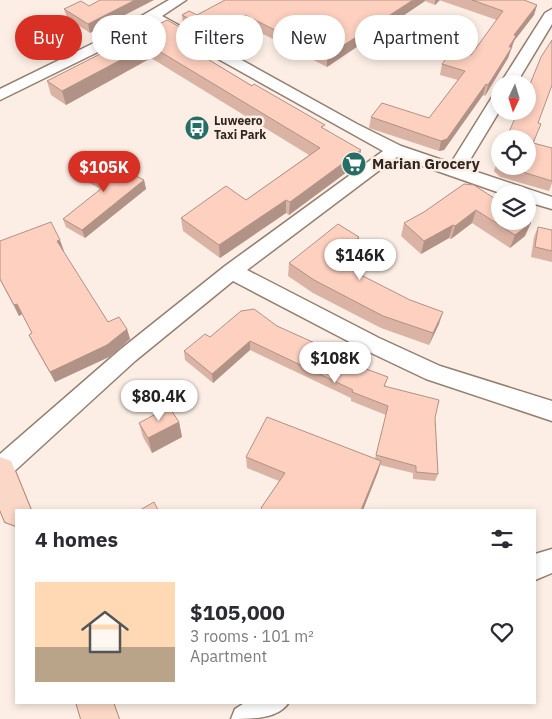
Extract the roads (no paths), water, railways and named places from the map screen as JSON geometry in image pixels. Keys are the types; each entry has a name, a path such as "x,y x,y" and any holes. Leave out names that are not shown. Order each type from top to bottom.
{"main road":[{"path":"0,470 15,509"},
{"path":"95,704 100,719"}],"street":[{"path":"154,15 179,0"},
{"path":"514,75 552,13"},
{"path":"166,24 351,128 395,150 497,185"},
{"path":"0,95 92,49"},
{"path":"455,170 491,112"},
{"path":"0,470 128,355 232,271 395,150"},
{"path":"536,199 552,204"},
{"path":"232,271 372,344 434,373 552,411"},
{"path":"536,567 552,560"},
{"path":"245,719 271,704"}],"place":[{"name":"Luweero Taxi Park","path":"197,128"},
{"name":"Marian Grocery","path":"354,164"}]}
